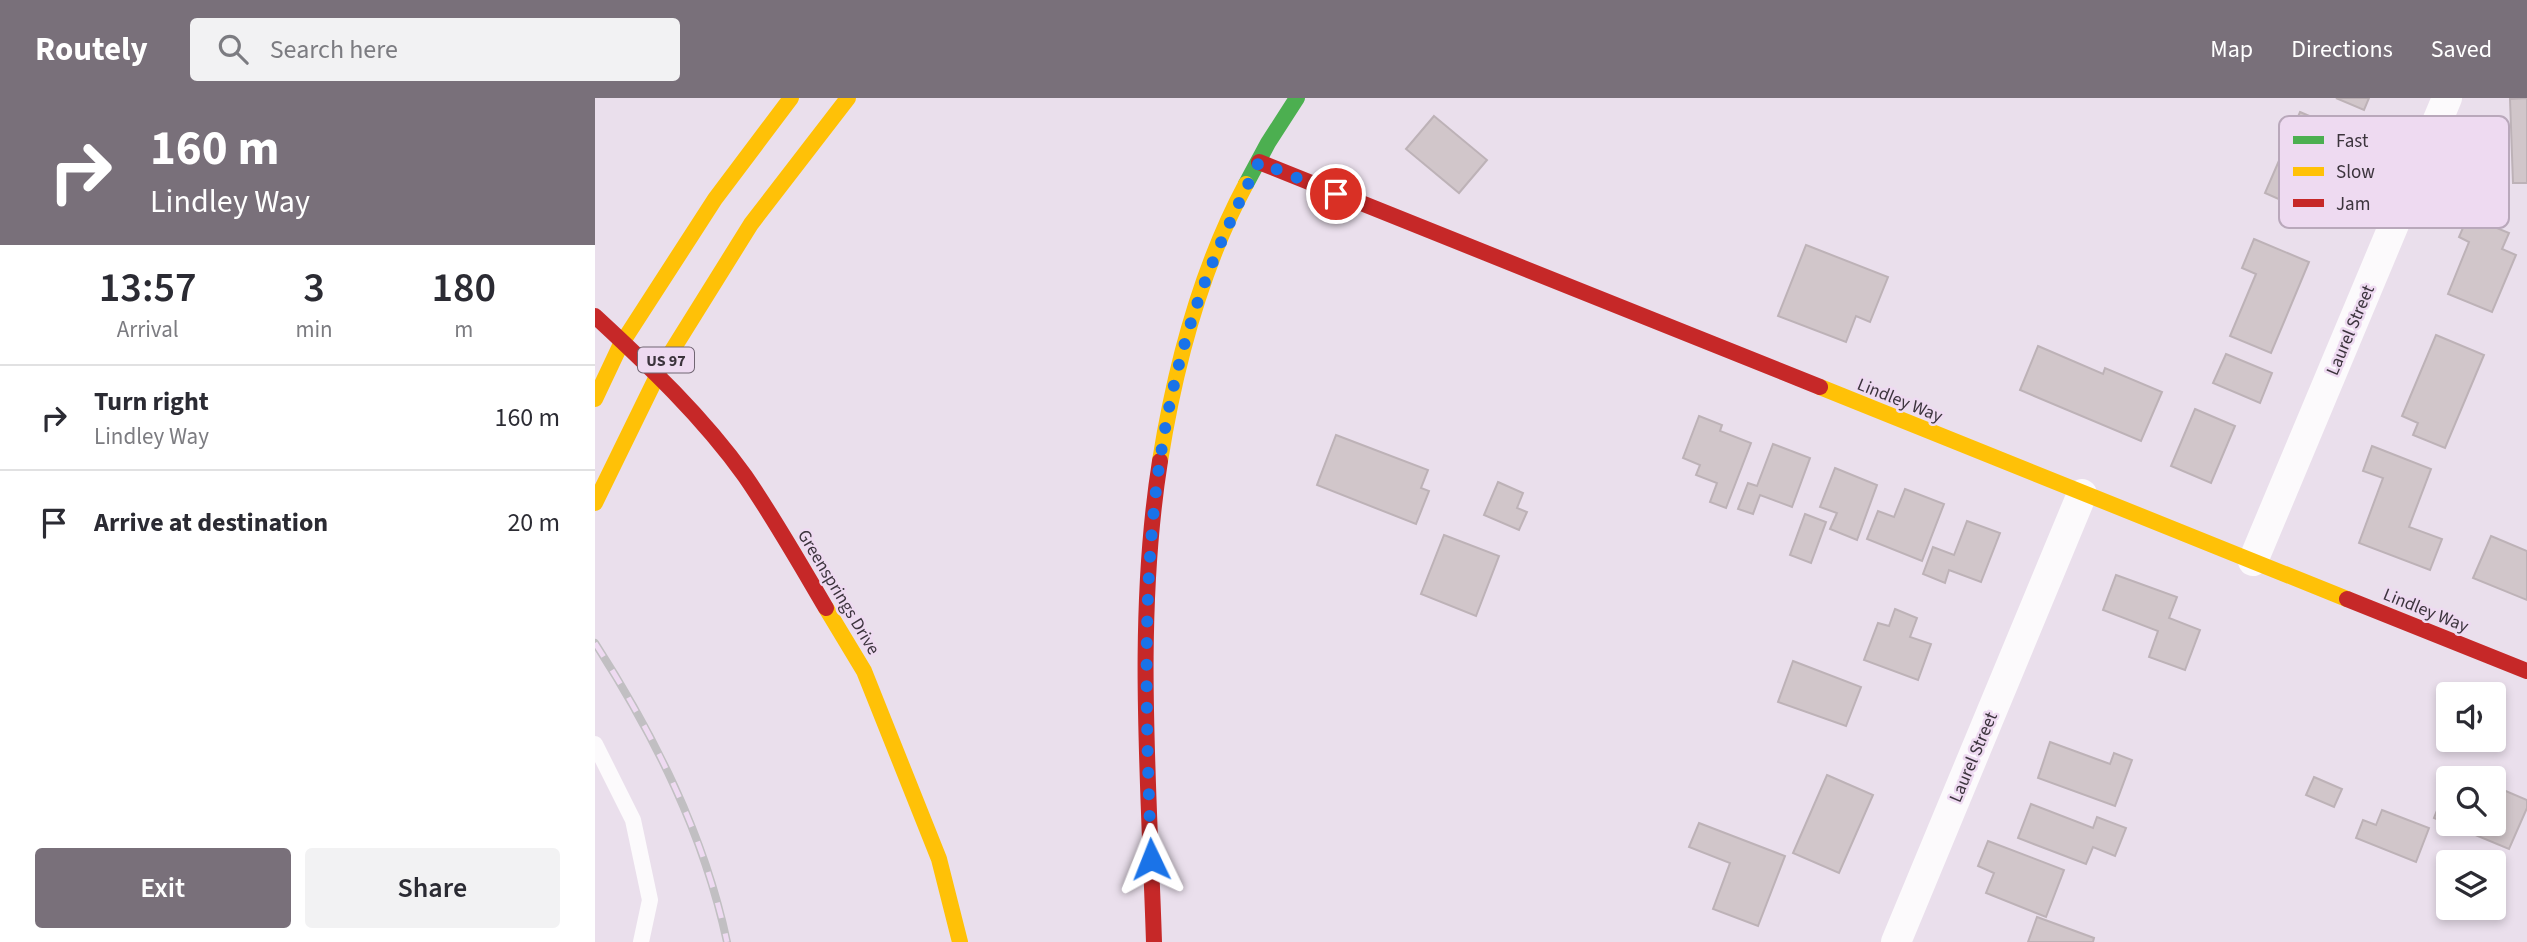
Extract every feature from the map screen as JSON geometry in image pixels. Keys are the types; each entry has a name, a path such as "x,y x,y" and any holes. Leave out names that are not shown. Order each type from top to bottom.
{"main road":[{"name":"US 97","path":"595,399 620,346 715,199 791,98"},
{"name":"US 97","path":"595,503 660,370 751,224 848,98"},
{"path":"1154,942 1147,609 1154,500 1170,406 1193,314 1222,237 1259,162 1297,98"},
{"name":"Lindley Way","path":"1259,162 2527,671"},
{"name":"Greensprings Drive","path":"595,316 688,407 744,475 864,671 939,859 960,942"}],"street":[{"name":"Laurel Street","path":"2439,116 2447,98"},
{"name":"Laurel Street","path":"2253,562 2393,228"},
{"name":"Laurel Street","path":"1896,942 2082,494"}],"lane":[{"path":"595,744 633,820 650,900 641,942"}],"building":[{"path":"2336,98 2369,98 2364,110"},
{"path":"2527,98 2527,183 2513,183 2510,99"},
{"path":"1434,116 1487,160 1459,193 1406,149"},
{"path":"2279,161 2279,199 2265,193"},
{"path":"2463,228 2497,228 2509,233 2502,249 2516,255 2492,312 2448,294 2469,242 2459,237"},
{"path":"2254,239 2309,262 2271,353 2230,336 2256,274 2242,268"},
{"path":"1806,245 1888,277 1870,322 1856,316 1846,342 1778,316"},
{"path":"2436,335 2484,355 2445,448 2413,435 2418,423 2402,416"},
{"path":"2038,346 2103,374 2105,368 2162,392 2141,441 2020,390"},
{"path":"2226,354 2272,373 2260,403 2213,383"},
{"path":"2195,409 2235,426 2211,483 2171,466"},
{"path":"1699,416 1722,425 1720,431 1751,443 1726,508 1710,502 1717,483 1696,475 1700,465 1683,458"},
{"path":"1336,435 1428,470 1421,488 1429,491 1416,524 1317,485"},
{"path":"1773,444 1810,458 1792,507 1760,495 1753,514 1738,509 1748,483 1757,486"},
{"path":"2372,446 2431,469 2409,527 2442,539 2430,570 2359,543 2383,478 2363,471"},
{"path":"1835,468 1877,485 1857,540 1830,529 1837,513 1820,507"},
{"path":"1498,482 1523,493 1517,508 1527,512 1519,530 1484,515"},
{"path":"1905,489 1944,504 1922,561 1867,539 1878,511 1894,517"},
{"path":"1805,514 1826,522 1811,563 1790,555"},
{"path":"1967,521 2000,533 1981,582 1949,570 1945,583 1923,574 1933,547 1954,555"},
{"path":"1444,535 1499,556 1476,616 1421,594"},
{"path":"2491,536 2527,551 2527,600 2473,578"},
{"path":"2116,575 2177,597 2169,618 2200,630 2185,670 2149,657 2158,631 2103,610"},
{"path":"1895,609 1917,618 1910,637 1931,644 1918,680 1864,660 1878,623 1889,626"},
{"path":"1793,661 1861,687 1846,726 1778,702"},
{"path":"2050,742 2110,764 2114,753 2132,760 2115,806 2038,778"},
{"path":"1827,775 1873,795 1839,873 1793,853"},
{"path":"2314,777 2342,789 2334,807 2306,795"},
{"path":"2506,791 2527,800 2527,808 2509,849 2478,836 2506,836"},
{"path":"2031,804 2093,828 2097,817 2126,828 2115,856 2093,847 2086,864 2018,838"},
{"path":"2382,810 2429,828 2416,862 2356,838 2363,820 2376,825"},
{"path":"1699,823 1785,856 1758,926 1713,909 1730,863 1689,847"},
{"path":"1988,841 2064,870 2046,917 1986,893 1994,873 1978,866"},
{"path":"2037,917 2094,938 2093,942 2028,942"}],"railway":[{"path":"595,643 637,713 675,786 705,863 727,942"}],"traffic: fast":[{"path":"1246,184 1297,98"}],"traffic: slow":[{"path":"595,399 620,346 715,199 791,98"},
{"path":"595,503 660,370 751,224 848,98"},
{"path":"1160,461 1173,390 1192,319 1216,250 1246,184"},
{"path":"1820,387 2347,599"},
{"path":"826,608 864,671 939,859 960,942"}],"traffic: jam":[{"path":"1259,162 1820,387"},
{"path":"595,316 674,392 728,454 766,508 826,608"},
{"path":"1154,942 1147,762 1146,641 1152,521 1160,461"},
{"path":"2347,599 2527,671"}],"route":[{"path":"1151,859 1147,609 1154,500 1170,406 1193,314 1222,237 1259,162 1336,194"}]}
